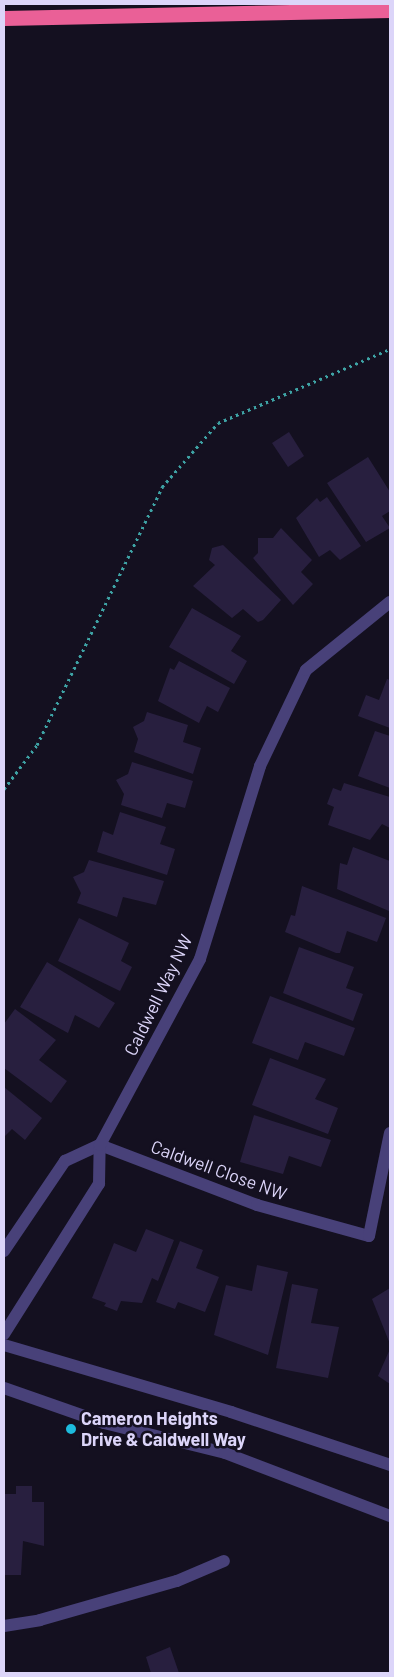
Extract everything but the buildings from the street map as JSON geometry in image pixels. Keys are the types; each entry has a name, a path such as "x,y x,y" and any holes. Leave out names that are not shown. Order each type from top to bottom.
{"highway":[{"path":"4,18 390,10"}],"street":[{"name":"Caldwell Way NW","path":"4,1334 99,1184 100,1145 200,959 260,766 306,670 390,602"},
{"name":"Caldwell Close NW","path":"100,1145 257,1205 369,1236 390,1133"},
{"path":"4,1251 65,1161 100,1145"},
{"path":"4,1345 231,1412 390,1466"},
{"path":"4,1388 104,1424 225,1453 390,1516"},
{"path":"4,1626 40,1620 177,1581 224,1561"}],"path":[{"path":"4,789 38,745 162,487 218,423 390,349"}],"place":[{"name":"Cameron Heights Drive & Caldwell Way","path":"71,1429"}]}
